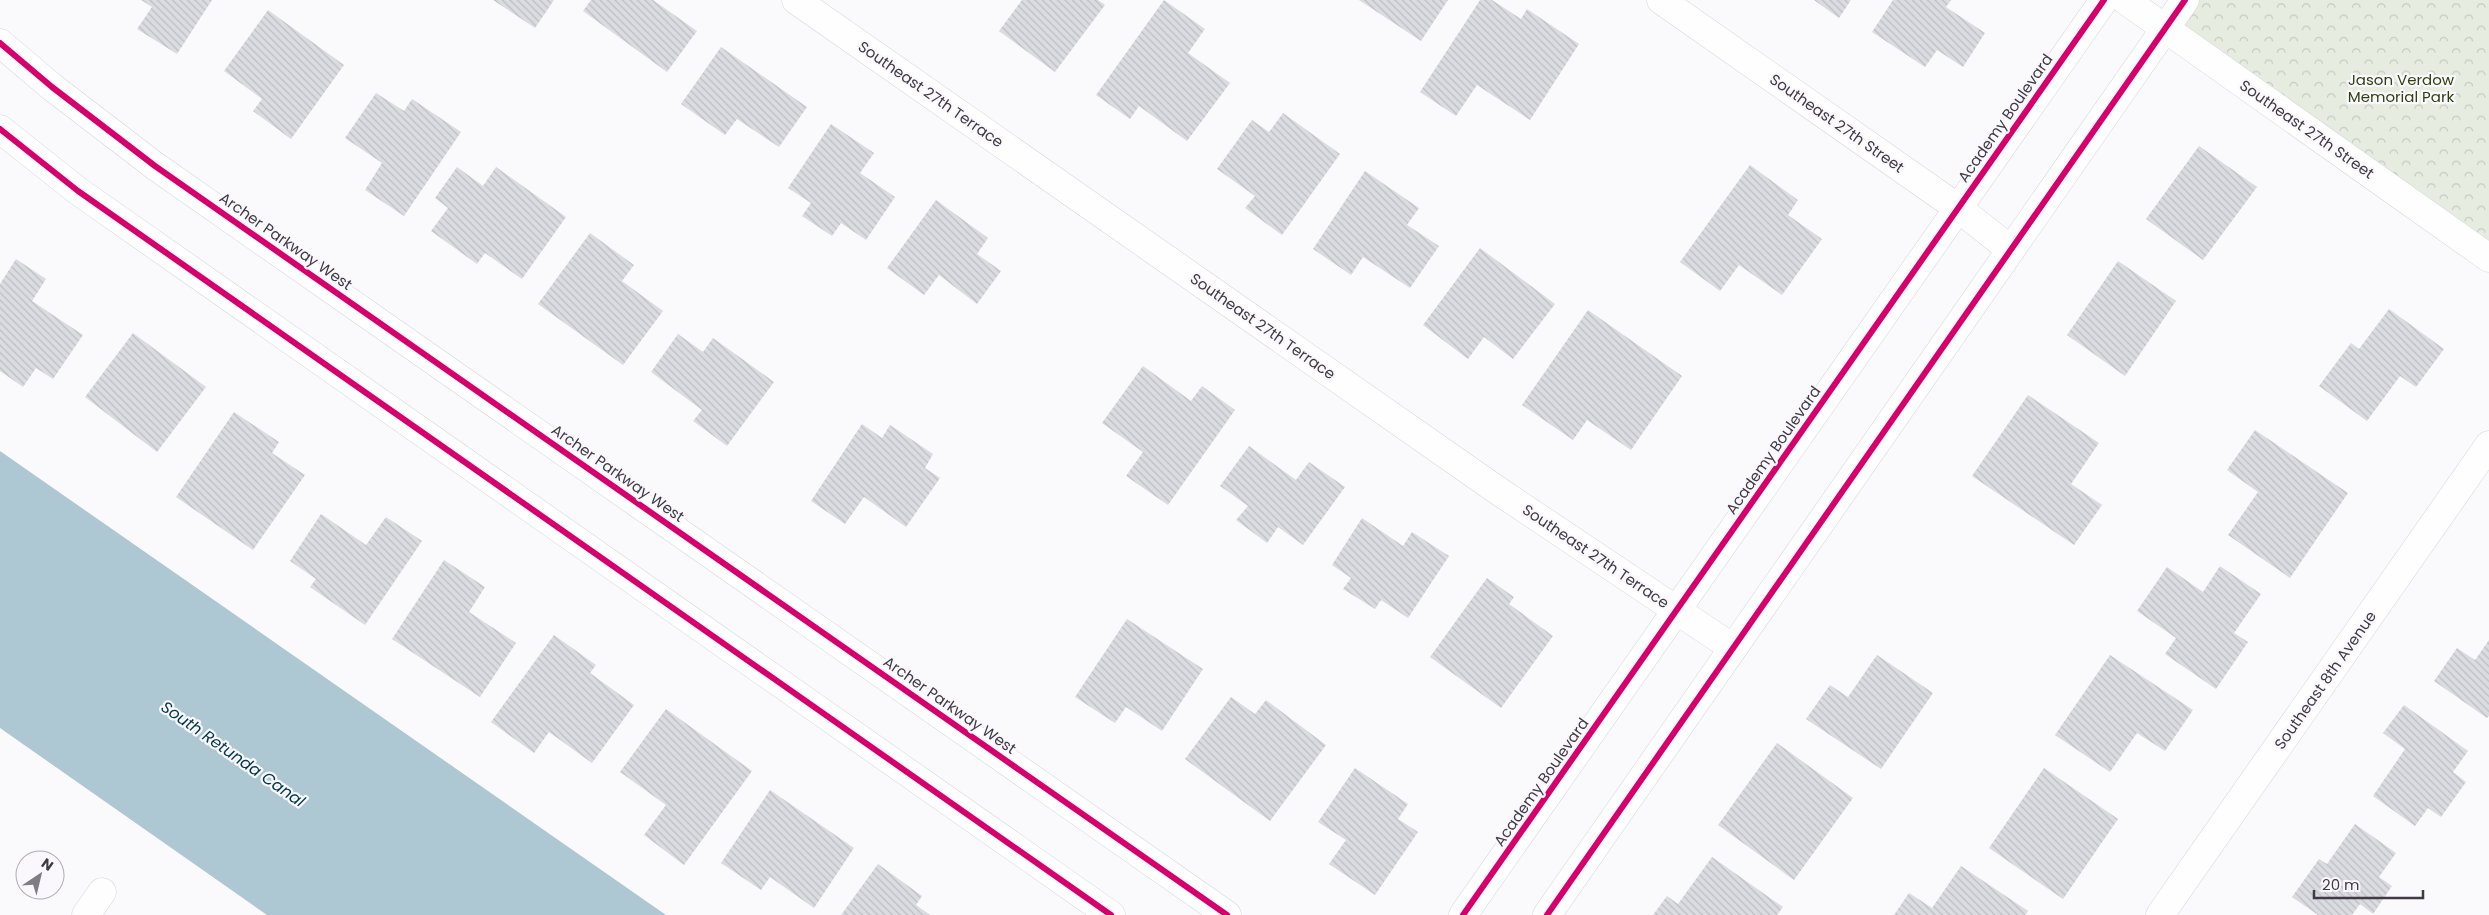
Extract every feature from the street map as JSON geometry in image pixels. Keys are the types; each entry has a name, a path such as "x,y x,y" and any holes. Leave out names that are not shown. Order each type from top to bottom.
{"street":[{"name":"Southeast 27th Terrace","path":"796,0 1497,490 1733,648"},
{"name":"Southeast 27th Street","path":"1661,0 1958,208 2011,250"},
{"name":"Academy Boulevard","path":"1463,915 2104,0"},
{"name":"Southeast 27th Street","path":"2125,0 2489,258"},
{"path":"1547,915 2185,0"},
{"name":"Archer Parkway West","path":"0,43 52,87 155,166 1227,915"},
{"path":"0,129 87,197 1111,915"},
{"name":"Southeast 8th Avenue","path":"2160,915 2489,445"},
{"path":"86,915 102,892"}],"green space":[{"name":"Jason Verdow Memorial Park","path":"2185,0 2489,0 2489,258 2165,29"}],"water":[{"name":"South Retunda Canal","path":"0,451 666,915 267,915 0,728"}],"building":[{"path":"141,0 212,0 177,54 137,29 152,7"},
{"path":"493,0 554,0 535,28"},
{"path":"591,0 653,0 697,31 667,72 583,11"},
{"path":"1022,0 1098,0 1105,5 1055,72 999,31"},
{"path":"1164,0 1205,29 1188,53 1230,83 1187,141 1139,106 1130,119 1096,95"},
{"path":"1359,0 1448,0 1421,41"},
{"path":"1480,0 1492,0 1521,19 1527,9 1579,44 1530,120 1477,85 1456,116 1420,92"},
{"path":"1814,0 1851,0 1839,18"},
{"path":"1893,0 1951,0 1946,7 1985,33 1963,67 1937,50 1925,67 1872,32"},
{"path":"268,10 344,65 291,139 253,111 262,99 224,71"},
{"path":"721,47 807,107 779,147 737,119 725,135 681,104"},
{"path":"376,93 404,111 412,99 461,132 404,216 365,190 382,163 345,138"},
{"path":"1283,113 1340,154 1282,235 1245,208 1255,196 1217,169 1252,120 1269,132"},
{"path":"831,124 874,153 860,173 895,197 866,240 841,223 832,236 802,216 811,203 788,188"},
{"path":"2199,146 2257,187 2203,260 2146,219"},
{"path":"1750,165 1798,200 1788,215 1822,239 1782,295 1739,265 1720,291 1680,262"},
{"path":"457,167 483,186 496,167 566,217 522,279 485,253 477,264 431,231 448,208 435,198"},
{"path":"1365,171 1419,208 1407,225 1439,246 1410,288 1363,257 1351,275 1313,249"},
{"path":"936,200 988,238 977,254 1001,271 977,304 939,275 924,295 887,268"},
{"path":"590,233 634,265 622,281 663,311 623,365 538,304"},
{"path":"1480,248 1555,304 1513,359 1484,337 1468,359 1423,325"},
{"path":"16,259 46,279 32,301 83,335 53,379 36,368 23,387 0,371 0,284"},
{"path":"2118,261 2176,301 2125,376 2067,335"},
{"path":"2389,309 2444,349 2416,387 2400,376 2367,421 2319,386 2351,343 2359,349"},
{"path":"1588,310 1682,376 1631,450 1587,420 1573,440 1522,405"},
{"path":"133,333 206,387 157,452 85,397"},
{"path":"678,334 703,352 713,338 774,382 727,446 693,421 702,410 651,372"},
{"path":"1143,366 1191,401 1202,386 1235,410 1168,505 1126,476 1143,452 1102,423"},
{"path":"2028,395 2099,443 2071,484 2102,505 2074,545 1972,476"},
{"path":"234,412 279,442 272,453 305,475 253,550 176,497"},
{"path":"862,424 882,438 890,425 933,454 925,468 940,478 906,527 864,497 845,524 811,501"},
{"path":"2255,430 2348,493 2290,578 2228,535 2258,492 2227,470"},
{"path":"1249,446 1296,480 1309,462 1345,487 1303,545 1278,527 1267,543 1236,520 1248,506 1220,486"},
{"path":"321,514 366,545 386,517 422,541 365,625 310,587 316,579 290,561"},
{"path":"1362,518 1403,546 1412,532 1449,556 1408,618 1381,600 1375,609 1343,589 1351,578 1332,565"},
{"path":"444,560 485,587 469,612 516,643 480,697 392,639"},
{"path":"2220,566 2261,594 2234,633 2248,642 2216,689 2165,654 2176,638 2137,611 2167,567 2203,592"},
{"path":"1487,578 1514,597 1509,604 1553,636 1501,708 1430,657"},
{"path":"1127,619 1203,669 1162,731 1126,707 1115,723 1075,697"},
{"path":"554,635 596,665 590,673 634,705 592,763 549,732 534,753 491,722"},
{"path":"2489,640 2489,716 2487,718 2434,681 2457,648 2475,660"},
{"path":"1877,655 1933,693 1881,769 1806,719 1830,685 1848,697"},
{"path":"2110,655 2193,710 2165,751 2137,733 2110,772 2055,735"},
{"path":"1231,697 1255,714 1266,700 1326,745 1270,821 1185,759"},
{"path":"2404,705 2468,751 2453,772 2466,782 2441,817 2428,808 2415,826 2373,796 2405,749 2383,733"},
{"path":"666,709 752,771 684,865 644,835 666,805 620,772"},
{"path":"1777,743 1853,798 1794,880 1718,825"},
{"path":"1355,768 1408,804 1398,819 1418,832 1375,895 1329,864 1346,840 1318,822"},
{"path":"2044,768 2118,819 2063,899 1989,848"},
{"path":"770,790 854,848 814,908 770,877 761,890 721,863"},
{"path":"2355,824 2396,853 2379,877 2392,886 2373,914 2360,904 2352,915 2318,915 2292,897 2319,859 2327,864"},
{"path":"1712,857 1783,907 1777,915 1653,915 1667,896 1678,904"},
{"path":"878,864 922,896 916,905 930,915 841,915"},
{"path":"1961,866 2028,911 2025,915 1894,915 1909,893 1932,908"}],"cycle path":[{"path":"1463,915 2104,0"},
{"path":"1547,915 2185,0"},
{"path":"0,43 52,87 155,166 1227,915"},
{"path":"0,129 78,191 1111,915"}]}
